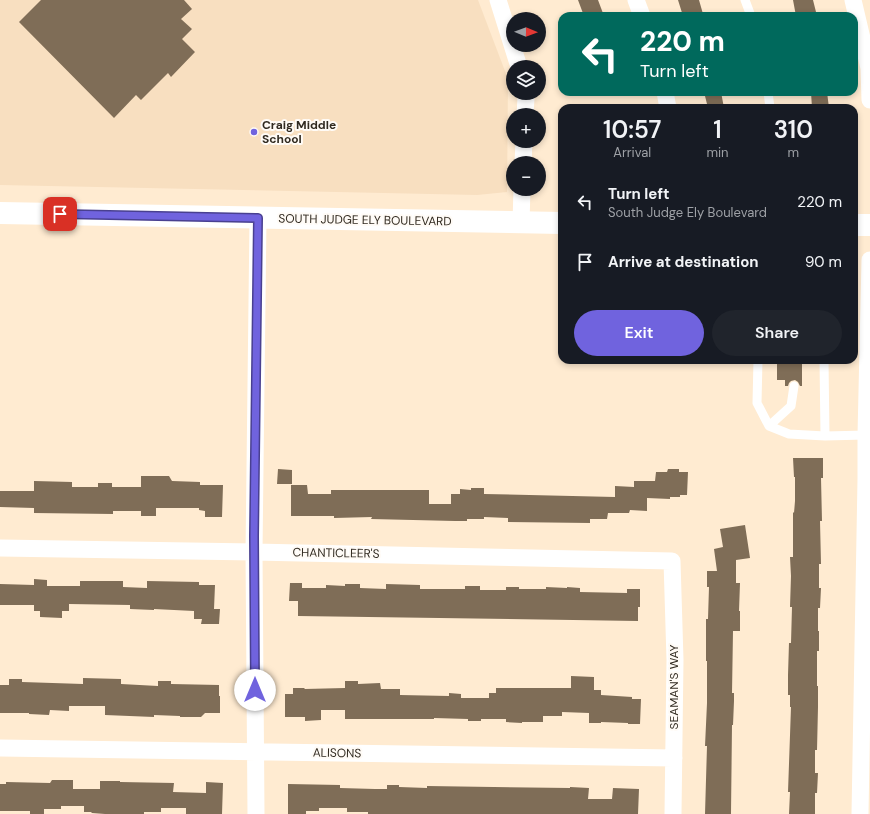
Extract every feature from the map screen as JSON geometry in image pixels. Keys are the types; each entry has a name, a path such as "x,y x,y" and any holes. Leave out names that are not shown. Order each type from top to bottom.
{"main road":[{"name":"SOUTH JUDGE ELY BOULEVARD","path":"0,213 558,223"},
{"path":"858,225 870,225"}],"street":[{"path":"498,0 517,60"},
{"path":"636,0 640,12"},
{"path":"853,0 856,12"},
{"path":"858,20 869,68 870,100"},
{"path":"521,222 522,196"},
{"path":"256,814 254,552 258,218"},
{"path":"860,814 868,479 866,435 870,260"},
{"name":"CHANTICLEER'S","path":"0,548 672,561"},
{"name":"SEAMAN'S WAY","path":"672,561 675,660 673,814"},
{"name":"ALISONS","path":"0,748 674,758"}],"lane":[{"path":"745,0 750,12"},
{"path":"758,364 757,402 769,426 789,434 824,436 866,435"},
{"path":"824,364 824,436"},
{"path":"769,426 791,406 794,386"}],"shaded area":[{"name":"Craig Middle School","path":"0,0 478,0 506,74 506,100 508,100 508,108 506,108 506,148 507,148 506,192 477,195 0,185"}],"building":[{"path":"41,0 184,0 192,9 181,19 192,29 182,39 195,52 171,77 168,73 141,100 136,95 114,118 19,22"},
{"path":"578,0 598,0 602,12 582,12"},
{"path":"678,0 699,0 702,12 682,12"},
{"path":"793,0 813,0 816,12 795,12"},
{"path":"705,96 722,96 723,104 707,104"},
{"path":"811,96 828,96 828,104 812,104"},
{"path":"777,364 802,364 802,386 800,386 795,380 791,381 788,386 785,386 785,380 777,380"},
{"path":"793,458 823,458 823,478 821,478 822,521 820,521 821,564 819,564 819,588 821,588 820,608 818,608 819,651 817,651 817,750 815,750 815,773 818,773 817,793 815,793 815,814 789,814 790,792 788,792 791,707 790,695 788,695 788,675 792,607 790,607 790,557 793,557 793,512 794,513 795,501"},
{"path":"278,469 292,470 292,484 277,484"},
{"path":"668,469 679,469 679,472 688,472 687,495 670,497 670,499 647,498 647,511 630,510 629,513 608,513 607,519 590,519 590,523 508,522 508,518 484,517 484,519 455,521 371,519 372,517 334,518 334,516 291,516 291,485 307,485 308,494 331,494 331,490 429,490 429,504 451,504 451,494 460,494 460,489 471,490 471,488 484,488 484,494 615,497 615,486 634,487 634,481 655,481 656,472 667,472"},
{"path":"141,476 169,476 172,481 200,482 200,485 223,485 222,517 205,517 205,511 199,510 199,508 156,508 156,516 141,516 141,511 113,511 113,514 34,513 34,508 0,507 0,491 34,491 34,481 72,482 72,487 98,487 98,483 112,483 112,487 141,487"},
{"path":"745,525 750,558 736,560 736,583 740,583 740,631 733,631 732,693 734,693 734,701 732,725 731,814 705,814 707,746 705,746 707,703 706,619 708,619 709,587 707,587 707,571 717,571 714,549 723,547 720,529"},
{"path":"34,579 47,580 47,586 80,586 80,581 123,581 123,587 147,588 147,581 199,582 199,585 215,585 214,609 220,609 219,624 201,624 202,619 194,619 194,611 130,609 130,605 69,604 69,611 62,611 62,618 40,617 40,611 34,611 34,605 0,605 0,584 34,585"},
{"path":"290,583 302,583 302,588 326,588 326,585 345,586 345,584 360,584 360,588 386,589 386,584 420,585 420,589 465,589 465,586 480,586 480,590 506,590 506,587 519,587 519,589 546,589 546,587 567,587 580,588 580,592 627,593 627,589 640,589 640,607 638,607 638,621 298,616 298,601 289,601"},
{"path":"571,676 594,677 594,690 601,690 601,695 641,699 640,724 601,722 589,723 589,713 562,712 562,716 543,716 543,722 522,723 506,722 506,719 481,719 481,721 468,721 468,719 434,718 345,719 345,710 321,710 321,720 305,721 305,717 285,717 285,694 293,694 293,688 345,688 345,681 358,681 358,684 380,683 381,689 400,689 400,695 449,696 449,693 461,694 461,698 489,698 489,693 496,693 496,688 571,688"},
{"path":"83,678 121,679 121,684 158,686 158,681 171,681 171,684 219,685 220,713 205,713 201,717 105,715 105,706 69,706 69,711 50,710 49,715 0,713 0,685 9,685 9,679 22,679 22,682 83,684"},
{"path":"52,780 73,780 73,789 100,789 100,781 174,783 173,792 206,793 206,782 223,783 222,814 186,814 186,808 161,808 161,812 144,812 144,814 105,814 84,812 84,806 61,806 61,809 44,809 44,814 30,814 30,811 0,811 0,784 6,784 6,782 50,783"},
{"path":"288,784 340,785 340,788 375,789 387,789 387,785 427,788 427,786 570,787 589,788 588,799 612,799 613,788 639,789 638,814 368,814 368,812 347,812 347,808 319,808 319,811 306,811 306,814 288,814"}],"place":[{"name":"Craig Middle School","path":"254,132"}],"route":[{"path":"60,214 258,218 254,536 255,690"}]}
